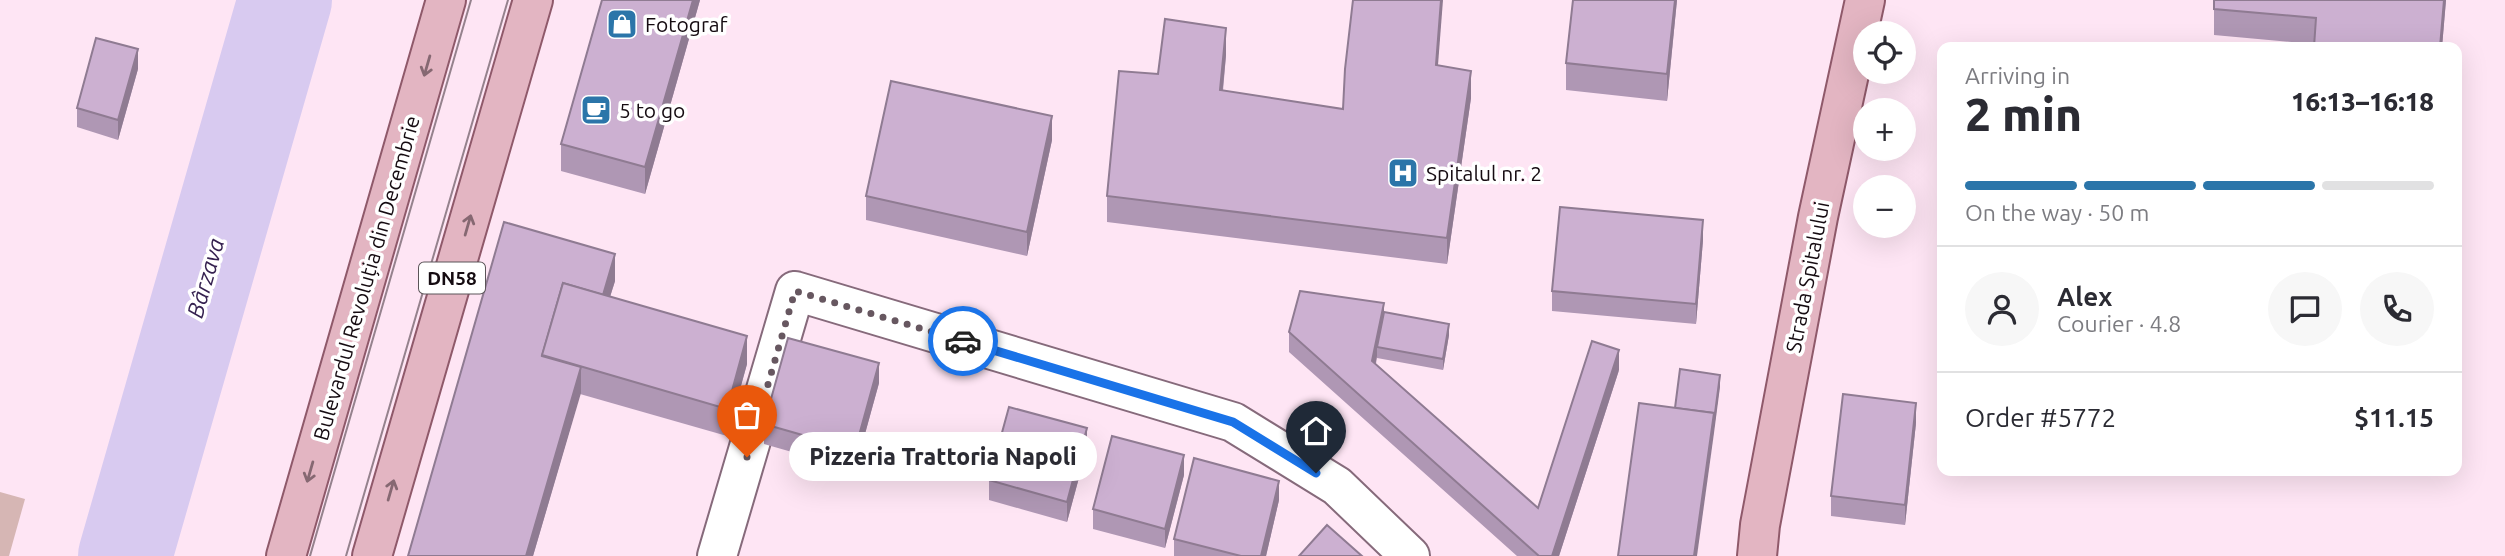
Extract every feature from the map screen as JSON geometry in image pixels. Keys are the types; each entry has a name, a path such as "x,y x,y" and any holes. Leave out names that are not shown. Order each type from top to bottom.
{"main road":[{"name":"Bulevardul Revoluția din Decembrie","path":"286,556 446,0"},
{"name":"DN58","path":"372,556 533,0"},
{"name":"Strada Spitalului","path":"1757,556 1759,525 1818,217 1865,0"}],"street":[{"path":"718,556 795,291 1233,422 1337,486 1410,556"}],"shaded area":[{"path":"0,492 25,499 9,556 0,556"}],"building":[{"path":"602,0 693,0 645,167 561,144"},
{"path":"1353,0 1441,0 1436,65 1471,71 1447,238 1107,196 1119,71 1158,74 1165,19 1226,28 1220,90 1343,109"},
{"path":"1573,0 1675,0 1667,74 1566,63"},
{"path":"2214,0 2444,0 2440,42 2314,42 2316,18 2214,9"},
{"path":"96,38 138,49 118,120 77,108"},
{"path":"891,81 1052,116 1027,232 866,196"},
{"path":"1560,207 1703,220 1696,304 1552,291"},
{"path":"504,222 615,254 603,295 563,283 542,356 581,367 526,556 408,556"},
{"path":"563,283 747,336 727,409 542,355"},
{"path":"1300,291 1384,303 1372,361 1538,508 1592,341 1619,350 1552,556 1539,556 1289,332"},
{"path":"1384,312 1449,324 1443,359 1377,347"},
{"path":"788,338 879,363 855,450 764,424"},
{"path":"1680,369 1720,375 1714,421 1714,413 1675,408"},
{"path":"1843,394 1916,403 1905,505 1831,496"},
{"path":"1639,403 1714,413 1694,556 1618,556"},
{"path":"1009,407 1087,428 1067,502 989,480"},
{"path":"1112,436 1184,455 1165,529 1093,509"},
{"path":"1194,458 1279,481 1261,556 1241,556 1174,539"},
{"path":"1327,525 1362,556 1299,556"}],"waterway":[{"name":"Bârzava","path":"125,556 285,0"}],"tram line":[{"path":"310,556 471,0"},
{"path":"346,556 508,0"}],"way so far":[{"path":"747,457 795,291 963,341"}],"place":[{"name":"Fotograf","path":"622,24"},
{"name":"5 to go","path":"596,110"},
{"name":"Spitalul nr. 2","path":"1403,173"},
{"name":"Pizzeria Trattoria Napoli","path":"747,457"}],"route":[{"path":"963,341 1233,422 1316,473"}]}
